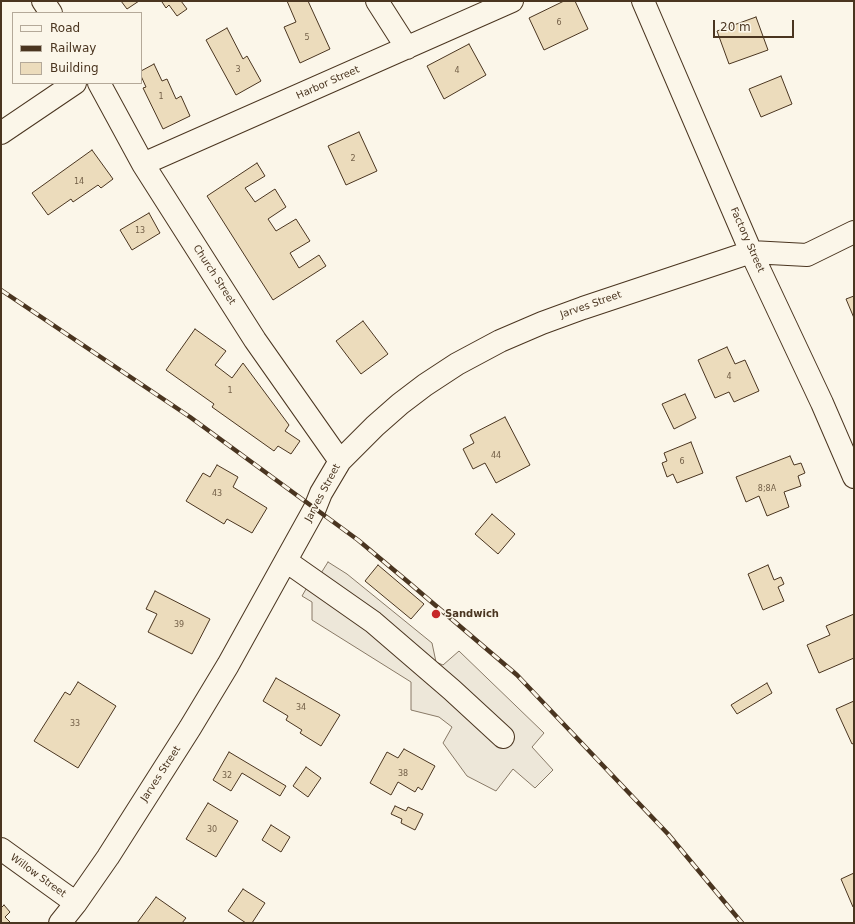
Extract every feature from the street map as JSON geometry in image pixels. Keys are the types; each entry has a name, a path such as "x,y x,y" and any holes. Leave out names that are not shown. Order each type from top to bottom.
{"street":[{"path":"43,1 50,12"},
{"path":"376,1 407,48"},
{"name":"Harbor Street","path":"143,164 512,1"},
{"name":"Factory Street","path":"643,1 751,252 822,403 854,477"},
{"path":"1,133 74,84"},
{"name":"Church Street","path":"99,84 143,164 255,340 340,461"},
{"path":"751,252 807,255 854,232"},
{"name":"Jarves Street","path":"60,923 108,857 190,728 228,665 315,508 321,493 340,461 375,426 425,384 457,364 500,341 542,323 583,308 751,252"},
{"path":"286,561 373,622 452,690 502,737"},
{"name":"Willow Street","path":"1,849 76,903"}],"shaded area":[{"path":"328,562 347,574 432,643 436,662 443,665 459,651 544,733 532,747 553,770 535,788 513,769 496,791 467,776 443,743 452,727 439,717 411,710 411,682 312,620 312,602 302,596 313,577 318,578"}],"building":[{"path":"121,1 139,1 127,9"},
{"path":"181,1 187,9 177,16 169,5 166,8 162,2"},
{"path":"287,1 308,1 330,49 300,63 284,27 296,22"},
{"path":"564,1 575,1 588,29 544,50 529,18"},
{"path":"756,17 768,50 729,64 717,31"},
{"path":"227,28 243,59 247,56 261,81 236,95 206,40"},
{"path":"469,44 486,75 444,99 427,66"},
{"path":"154,64 162,81 167,79 176,99 181,96 190,116 163,129 143,88 146,87 142,78 142,70"},
{"path":"781,76 792,104 761,117 749,89"},
{"path":"359,132 377,171 346,185 328,146"},
{"path":"92,150 113,179 101,188 98,185 73,202 71,199 48,215 32,193"},
{"path":"257,163 265,176 245,188 255,202 275,189 286,207 268,219 276,231 296,219 310,241 290,253 299,268 319,255 326,266 273,300 207,196"},
{"path":"149,213 160,233 132,250 120,230"},
{"path":"854,296 854,318 846,299"},
{"path":"363,321 388,354 361,374 336,341"},
{"path":"195,329 226,351 215,365 232,378 243,363 289,425 285,431 300,441 291,454 278,446 274,451 212,407 214,404 166,370"},
{"path":"727,347 735,364 745,360 759,391 734,402 729,392 715,398 698,360"},
{"path":"685,394 696,418 674,429 662,404"},
{"path":"505,417 530,465 496,483 485,463 473,469 463,449 474,443 470,435"},
{"path":"691,442 703,473 677,483 673,474 667,477 662,463 667,461 664,453"},
{"path":"790,456 794,465 801,463 805,473 798,476 801,486 784,492 789,507 767,516 759,496 746,502 736,477"},
{"path":"217,465 238,477 233,487 267,508 252,533 227,519 224,524 186,501 203,473 210,477"},
{"path":"492,514 515,534 498,554 475,534"},
{"path":"378,565 424,604 411,619 365,581"},
{"path":"768,565 774,580 781,577 784,584 778,587 784,601 763,610 748,574"},
{"path":"155,591 210,619 192,654 148,632 157,614 146,609"},
{"path":"854,614 854,658 819,673 807,645 830,635 826,626"},
{"path":"276,678 340,715 321,746 300,733 302,730 286,720 288,716 263,701"},
{"path":"78,682 116,706 78,768 34,741 65,692 70,695"},
{"path":"767,683 772,693 737,714 731,705"},
{"path":"854,701 854,743 852,744 836,709"},
{"path":"404,749 435,766 422,790 418,787 415,792 398,782 391,795 370,783 387,752 398,758"},
{"path":"229,752 286,786 280,796 242,773 231,791 213,780"},
{"path":"306,767 321,778 308,797 293,786"},
{"path":"208,803 238,821 216,857 186,839"},
{"path":"395,806 406,811 408,807 423,814 415,830 401,823 402,819 391,814"},
{"path":"271,825 290,837 281,852 262,840"},
{"path":"854,873 854,907 853,907 841,879"},
{"path":"243,889 265,903 252,923 246,923 228,911"},
{"path":"156,897 186,918 182,923 137,923"},
{"path":"4,905 10,912 5,917 11,923 1,923 1,908"}],"railway":[{"path":"1,290 190,417 358,540 407,581 517,675 668,834 742,923"}],"place":[{"name":"Sandwich","path":"436,614"}]}
